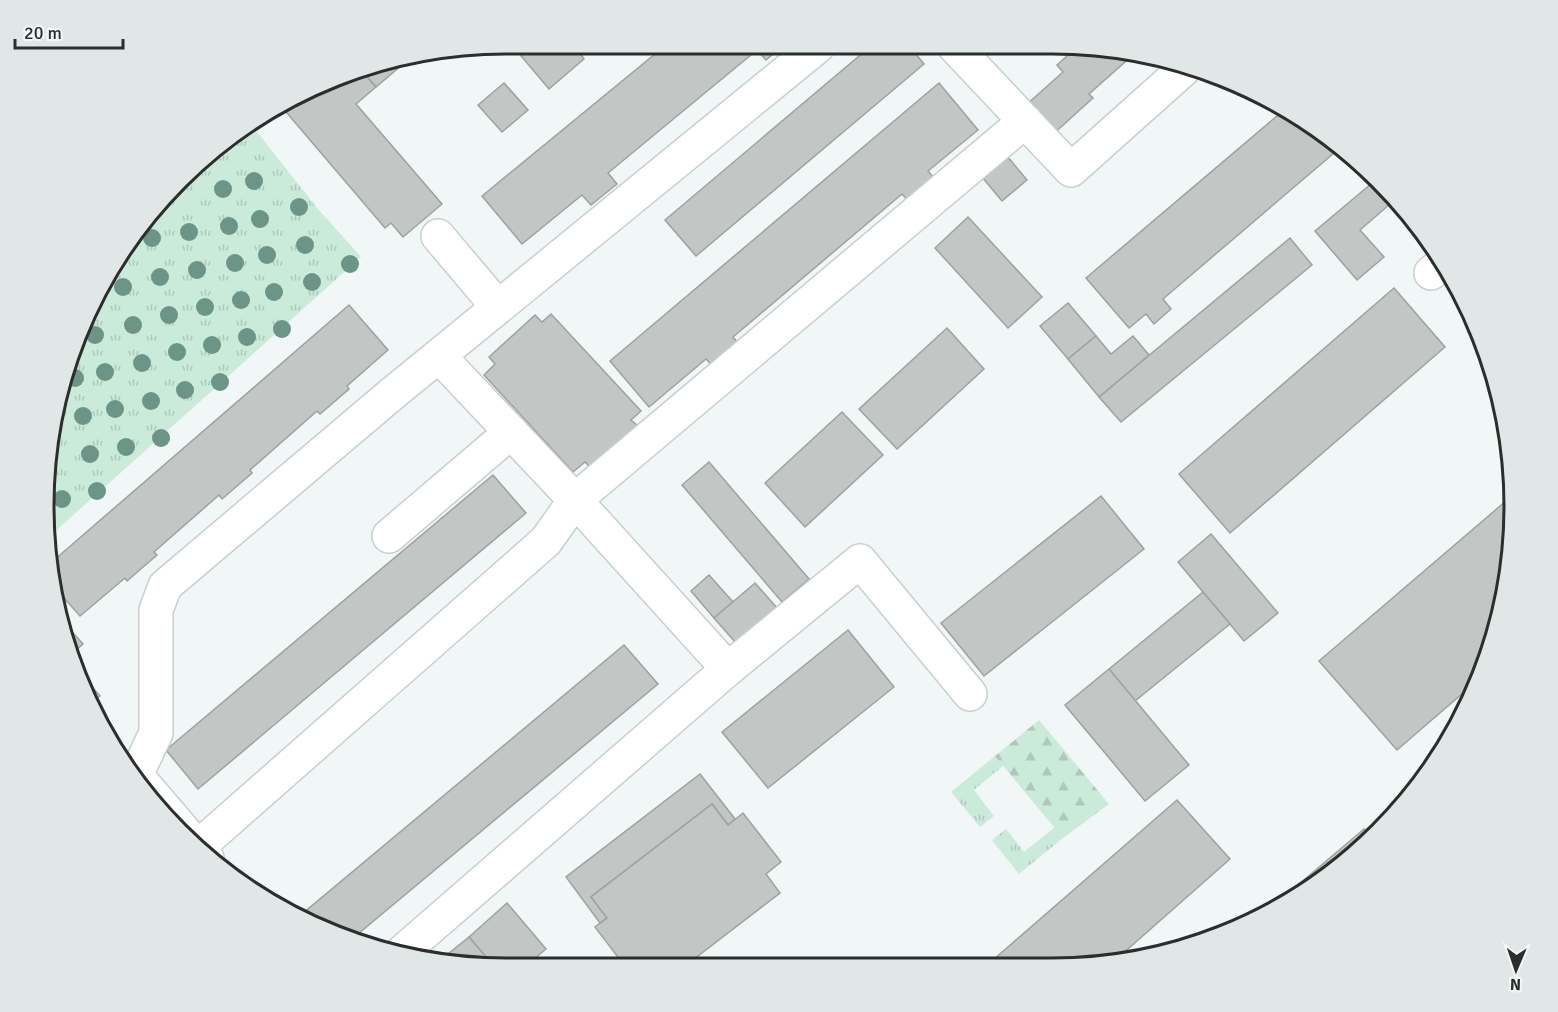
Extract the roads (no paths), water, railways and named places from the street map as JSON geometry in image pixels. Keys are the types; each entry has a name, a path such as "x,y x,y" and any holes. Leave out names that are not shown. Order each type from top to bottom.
{"street":[{"path":"138,768 156,733 156,610 165,586 498,307 808,54"},
{"path":"962,54 1071,170 1180,73"},
{"path":"209,847 546,541 576,500 1025,121"},
{"path":"438,236 498,307"},
{"path":"439,356 576,500 728,669"},
{"path":"389,536 511,432"},
{"path":"408,947 728,669 860,561 970,694"}]}
